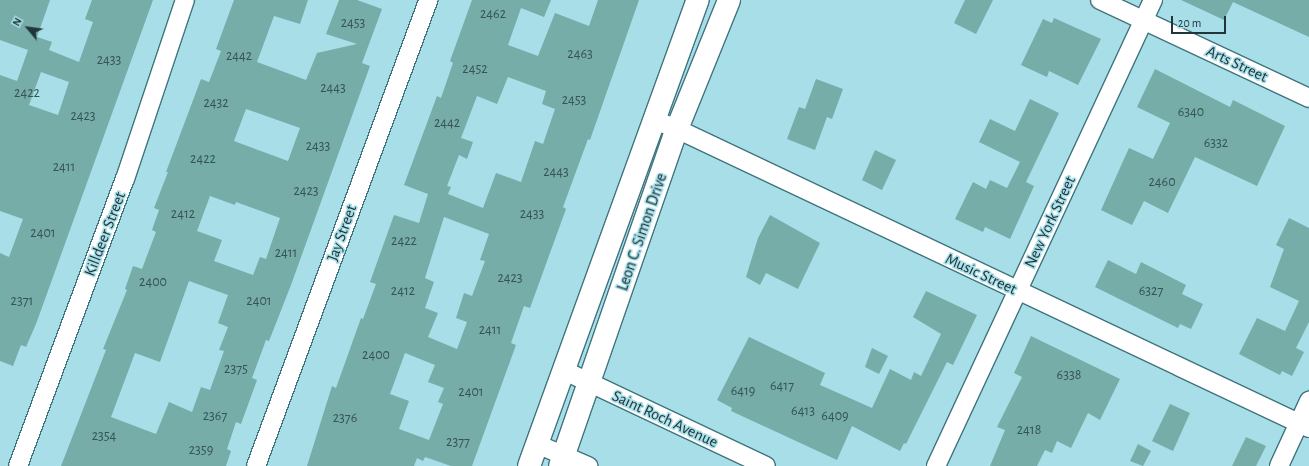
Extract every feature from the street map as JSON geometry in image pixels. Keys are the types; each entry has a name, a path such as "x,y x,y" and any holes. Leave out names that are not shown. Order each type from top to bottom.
{"main road":[{"name":"Leon C. Simon Drive","path":"529,466 565,371 698,0"},
{"name":"Leon C. Simon Drive","path":"562,460 677,129 729,0"}],"street":[{"name":"Killdeer Street","path":"18,466 125,179 185,0"},
{"name":"Jay Street","path":"256,466 428,0"},
{"name":"Arts Street","path":"1100,0 1309,98"},
{"name":"New York Street","path":"936,466 1153,0"},
{"name":"Music Street","path":"654,120 677,129 1018,292 1304,426"},
{"name":"Saint Roch Avenue","path":"565,371 766,466"},
{"path":"1279,466 1304,426 1309,401"},
{"path":"537,444 562,460 588,466"}],"building":[{"path":"0,0 50,0 37,37 52,42 49,50 79,62 93,22 85,19 92,0 153,0 36,324 26,347 21,345 13,366 0,361 0,253 9,257 23,219 0,211 0,75 17,81 28,50 0,40","holes":["41,72 69,82 58,115 29,105"]},
{"path":"234,0 308,0 300,24 274,16 257,62 306,80 317,53 357,44 326,34 339,0 357,0 382,9 362,63 370,66 291,285 269,341 266,340 252,378 257,380 241,424 236,422 227,449 231,451 226,466 61,466 106,350 103,349 127,290 125,289 133,266 142,269 156,232 152,230 159,210 154,208 201,79 209,82 221,51 216,49","holes":["246,109 300,128 288,161 234,141","210,196 235,205 236,202 280,218 266,259 260,257 253,275 214,261 222,240 197,231","189,281 228,295 218,323 228,327 219,350 224,351 210,390 201,387 192,412 169,402 156,434 111,417 135,353 160,362"]},
{"path":"472,0 551,0 544,17 521,8 508,45 538,56 555,13 589,26 598,0 639,0 590,140 588,139 563,207 566,209 530,308 524,306 511,343 516,345 472,466 451,466 425,457 423,461 417,458 414,466 307,466 332,386 336,388 361,318 363,319 376,284 370,282 394,215 419,223 428,194 404,185 437,96 441,98 453,63 450,61","holes":["508,77 546,91 542,104 555,109 543,144 535,141 521,182 496,173 483,208 448,194 451,187 447,186 459,155 467,159 473,142 461,138 477,96 497,104","444,217 489,234 480,260 485,261 472,296 464,293 456,318 467,322 457,349 428,337 438,313 425,308 434,282 425,278","405,353 435,365 428,382 444,388 438,402 443,404 429,440 399,429 409,401 390,394"]},
{"path":"965,0 993,0 976,34 954,23"},
{"path":"1181,0 1309,0 1309,37 1233,2 1224,20"},
{"path":"1054,18 1101,39 1078,85 1049,71 1047,77 1021,65 1043,19 1052,23"},
{"path":"1155,69 1230,107 1233,100 1285,126 1257,186 1195,157 1168,213 1144,201 1132,225 1101,210 1129,148 1153,159 1170,123 1137,107"},
{"path":"816,79 843,89 832,119 827,117 815,150 787,139 799,107 805,109"},
{"path":"1030,99 1059,113 1026,182 1034,186 1010,239 985,227 983,232 955,219 973,182 986,189 990,180 1007,188 1020,162 979,142 990,119 1015,131"},
{"path":"875,150 896,160 882,190 862,180"},
{"path":"770,215 820,243 798,289 766,273 760,285 746,277 758,238"},
{"path":"1289,218 1309,228 1309,322 1296,348 1304,352 1292,376 1282,371 1280,375 1239,354 1257,318 1285,331 1299,301 1270,287 1284,249 1276,245"},
{"path":"1108,260 1136,274 1141,262 1186,285 1182,294 1203,304 1191,329 1180,324 1178,328 1095,287"},
{"path":"926,291 977,315 953,365 947,362 906,444 904,443 900,451 852,426 837,460 731,411 732,408 717,400 749,337 825,373 820,385 872,408 890,369 911,380 914,372 921,376 941,334 913,317"},
{"path":"1031,336 1120,379 1100,420 1088,413 1071,448 1057,441 1052,453 1045,450 1037,466 990,466 1005,430 997,427 1022,377 1014,373"},
{"path":"872,348 888,356 879,374 865,367"},
{"path":"1170,404 1190,413 1173,451 1152,441"},
{"path":"1246,437 1266,446 1256,466 1232,466"},
{"path":"1138,444 1151,451 1143,466 1130,461"}]}
